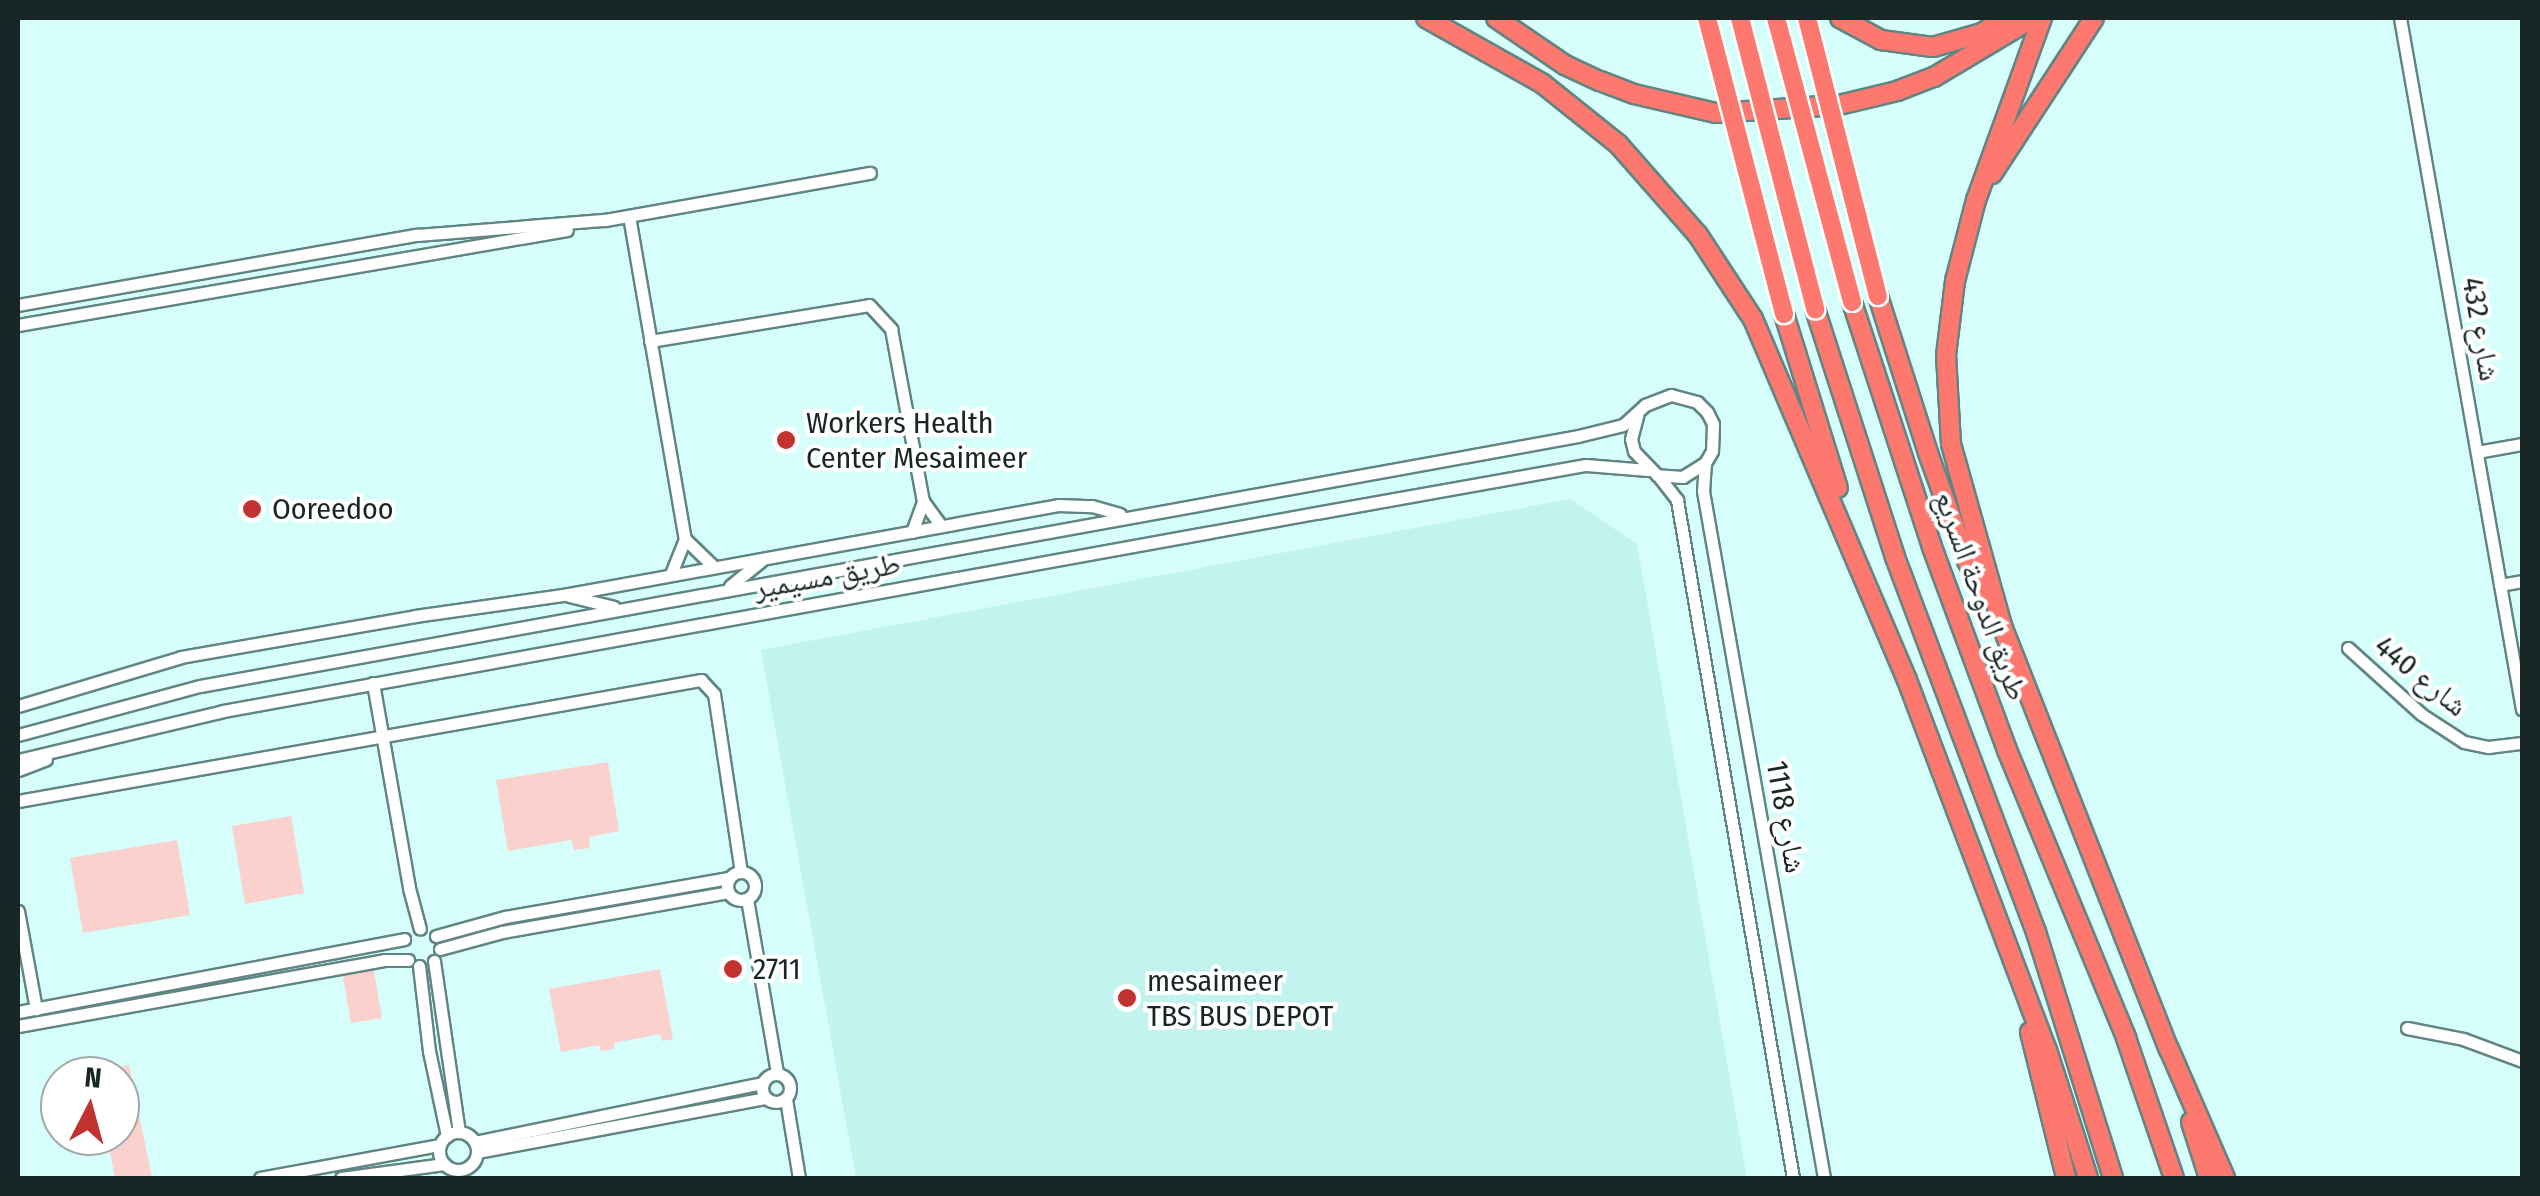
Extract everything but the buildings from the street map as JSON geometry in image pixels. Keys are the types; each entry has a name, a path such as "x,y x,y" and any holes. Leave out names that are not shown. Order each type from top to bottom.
{"highway":[{"path":"1426,18 1543,84 1618,144 1660,188 1730,279 1772,358 1952,799 2047,1050 2088,1178"},
{"path":"1496,18 1565,65 1634,94 1716,113 1781,112 1897,92 1934,77 2032,18"},
{"path":"1707,18 1784,314 1878,617"},
{"path":"1740,18 1816,310 1894,558 2036,932 2113,1178"},
{"name":"طريق الدوحة السريع","path":"1776,18 1852,302 1939,565 2007,750 2126,1038 2174,1178"},
{"path":"1807,18 1878,296 1967,561 2002,626"},
{"path":"1840,18 1880,40 1933,47 1982,33 2005,18"},
{"path":"2042,18 1976,200 1955,281 1946,355 1951,444 2002,626 2168,1049 2225,1178"},
{"path":"1976,200 2094,18"},
{"path":"2018,978 2066,1178"},
{"path":"2168,1049 2209,1178"}],"street":[{"name":"شارع 432","path":"2400,18 2522,709"},
{"path":"18,305 417,235 605,220 870,173"},
{"path":"629,216 685,539 671,574"},
{"path":"18,325 584,228 605,220"},
{"path":"650,342 868,304 891,329 923,501 942,526"},
{"path":"1671,395 1697,402 1713,424 1712,451 1706,463 1683,477 1652,472 1631,439 1637,416 1657,398 1671,395"},
{"name":"طريق مسيمير","path":"18,735 200,686 1578,436 1622,425 1637,416"},
{"path":"2477,452 2522,444"},
{"name":"شارع 1118","path":"1706,463 1703,491 1824,1178"},
{"name":"طريق مسيمير","path":"18,760 223,711 1586,466 1652,472"},
{"name":"شارع 1118","path":"1652,472 1677,500 1793,1178"},
{"path":"912,532 923,501"},
{"path":"18,706 181,657 1069,504 1124,516"},
{"path":"685,539 714,567"},
{"path":"728,588 766,558"},
{"path":"2500,585 2522,581"},
{"path":"563,594 618,608"},
{"name":"شارع 440","path":"2348,648 2421,714 2464,742 2488,747 2522,743"},
{"path":"18,800 701,680 714,694 736,900 748,899"},
{"path":"373,683 408,888 420,928 437,949 449,1138 444,1164"},
{"path":"18,770 56,753"},
{"path":"18,1026 384,960 414,963 505,917 733,881 754,883 748,899 777,1073 790,1085 786,1098 799,1178"},
{"path":"18,911 36,1009"},
{"path":"18,1012 404,939 420,928"},
{"path":"404,939 414,963 428,1051 449,1138"},
{"path":"2407,1028 2463,1039 2522,1061"},
{"path":"476,1147 762,1083 777,1073"},
{"path":"762,1083 766,1098"},
{"path":"260,1178 449,1138 476,1147 766,1098 777,1102 786,1098"},
{"path":"341,1178 444,1164 461,1174 470,1165 476,1147"}],"shaded area":[{"path":"1570,499 1637,544 1747,1178 856,1178 761,650"},
{"path":"608,762 619,831 589,837 590,848 574,850 571,840 508,851 496,780"},
{"path":"291,816 304,893 245,904 232,826"},
{"path":"177,840 190,915 83,933 70,858"},
{"path":"373,966 382,1018 351,1023 342,971"},
{"path":"660,969 673,1039 662,1041 660,1034 614,1043 614,1049 601,1051 599,1045 561,1052 549,989"},
{"path":"140,1119 152,1178 115,1178 111,1156 140,1156"}],"place":[{"name":"Workers Health Center Mesaimeer","path":"786,440"},
{"name":"Ooreedoo","path":"252,509"},
{"name":"2711","path":"733,969"},
{"name":"mesaimeer TBS BUS DEPOT","path":"1127,998"}]}
